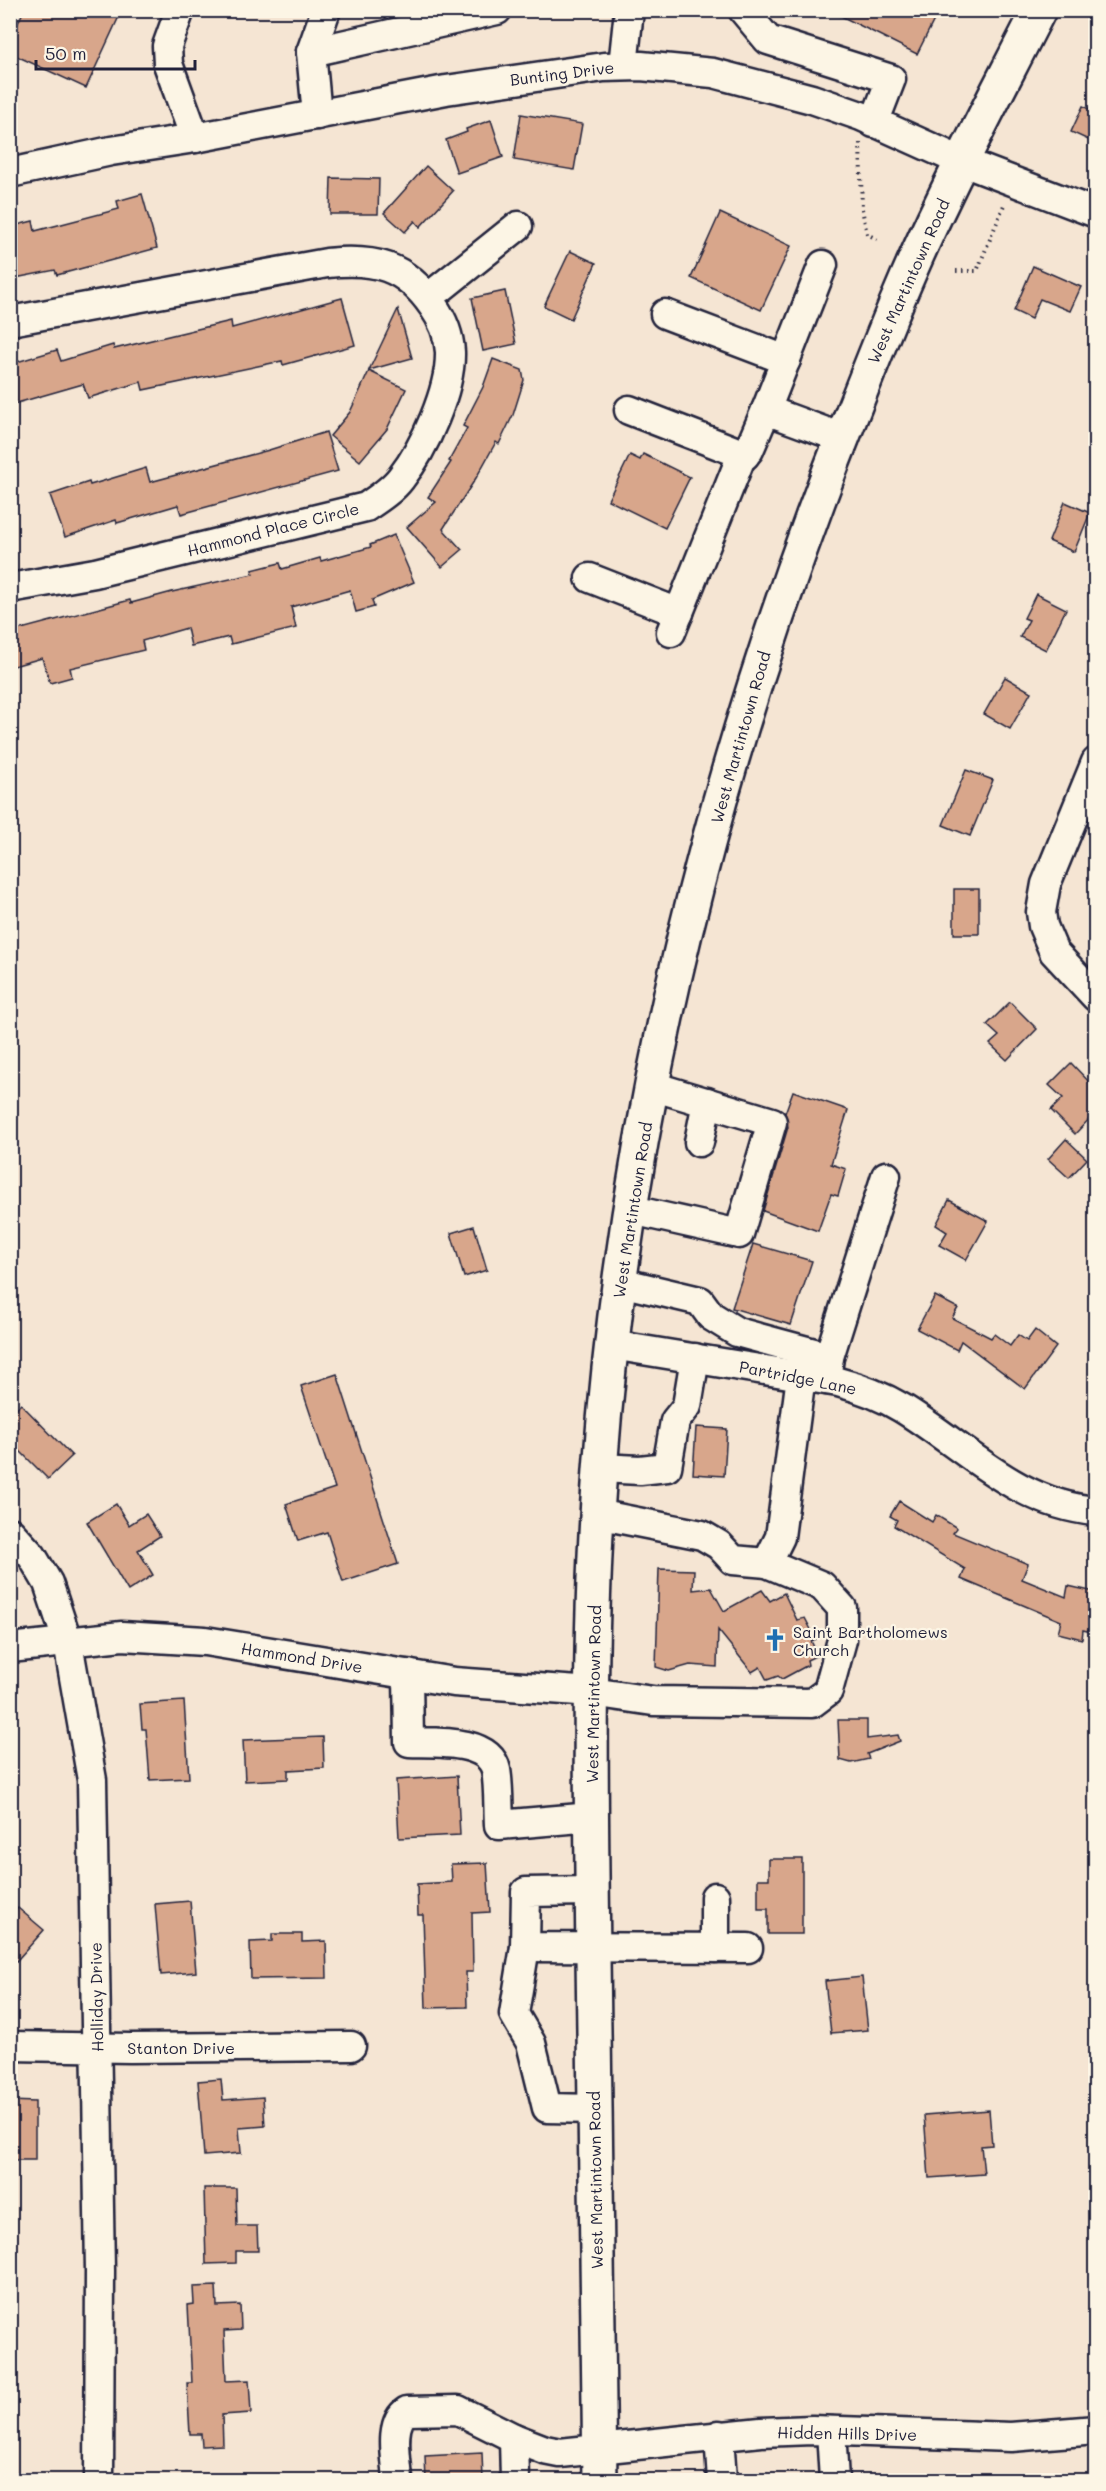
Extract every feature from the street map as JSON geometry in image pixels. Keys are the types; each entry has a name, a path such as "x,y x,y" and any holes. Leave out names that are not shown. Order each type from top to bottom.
{"main road":[{"name":"West Martintown Road","path":"600,2465 592,1947 592,1692 597,1514 620,1282 652,1086 676,969 725,783 767,643 812,514 885,330 941,204 1039,10"}],"street":[{"path":"180,10 167,46 168,64 195,138"},
{"path":"317,115 311,52 326,10"},
{"path":"311,52 396,22 497,10"},
{"path":"623,66 629,10"},
{"path":"742,10 768,40 891,79 867,131"},
{"name":"Bunting Drive","path":"10,172 516,78 623,66 677,68 713,73 812,99 867,131 963,162 1095,213"},
{"path":"428,298 519,226"},
{"name":"Hammond Place Circle","path":"10,321 348,261 364,261 396,270 411,279 428,298 441,317 447,333 450,367 428,433 401,478 366,507 95,573 10,588"},
{"path":"590,578 675,622 740,460 745,455 766,410 823,265"},
{"path":"665,314 786,360"},
{"path":"629,410 745,455"},
{"path":"766,410 842,438"},
{"path":"1095,762 1046,884 1041,912 1043,926 1054,952 1095,997"},
{"path":"632,1210 739,1234 772,1122 652,1086"},
{"path":"699,1142 707,1102"},
{"path":"767,1563 780,1537 819,1371 886,1176"},
{"path":"620,1282 700,1301 711,1316 736,1332 819,1371"},
{"name":"Partridge Lane","path":"612,1345 695,1359 819,1371 903,1408 1016,1488 1065,1506 1095,1511"},
{"path":"600,1467 640,1470 667,1467 675,1421 687,1406 695,1359"},
{"name":"Hammond Drive","path":"10,1648 122,1636 184,1639 454,1682 592,1692 653,1701 812,1703 828,1691 842,1640 842,1608 822,1586 767,1563 733,1560 719,1545 702,1535 597,1514"},
{"name":"Holliday Drive","path":"10,1532 32,1556 48,1583 69,1643 92,1780 100,2271 99,2481"},
{"path":"408,1674 409,1742 469,1744 486,1755 496,1767 499,1825 592,1817"},
{"path":"592,1891 526,1892 525,1947 514,2014 531,2043 547,2108 595,2109"},
{"path":"715,1897 715,1948"},
{"path":"525,1947 748,1948"},
{"name":"Stanton Drive","path":"10,2046 351,2046"},
{"name":"Hidden Hills Drive","path":"398,2481 396,2424 401,2415 407,2411 458,2410 514,2438 545,2450 600,2465 719,2435 761,2432 831,2431 1011,2437 1095,2430"},
{"path":"831,2431 834,2481"},
{"path":"719,2435 722,2481"},
{"path":"514,2438 515,2481"}],"path":[{"path":"867,131 862,209 867,234 877,240"},
{"path":"956,271 976,271 1004,206"}],"building":[{"path":"24,10 122,10 86,88 10,53 10,40"},
{"path":"829,10 919,10 935,18 917,54"},
{"path":"1083,106 1095,112 1095,143 1071,132"},
{"path":"521,114 582,124 574,170 514,160"},
{"path":"491,120 503,157 457,173 446,140 467,132 466,129"},
{"path":"426,166 453,191 420,227 415,221 405,232 384,213"},
{"path":"331,178 379,179 378,214 330,214"},
{"path":"142,194 157,248 57,275 55,270 10,279 10,238 15,237 13,226 33,221 35,231 119,209 117,201"},
{"path":"720,213 791,246 761,310 691,278"},
{"path":"570,251 596,263 571,319 544,306"},
{"path":"1033,266 1081,287 1070,311 1040,299 1031,319 1014,311"},
{"path":"505,291 516,344 483,351 472,298"},
{"path":"342,298 355,345 283,365 282,361 143,390 141,382 88,398 83,384 10,405 10,364 57,350 61,361 113,345 114,349 231,321 232,328"},
{"path":"398,309 412,358 369,370"},
{"path":"493,359 522,370 524,380 513,415 499,444 496,442 443,529 462,550 442,567 407,527 436,502 428,497 451,462 449,461 467,428 463,426 483,387"},
{"path":"369,371 406,389 387,429 360,461 330,436 350,412"},
{"path":"326,432 338,471 181,514 178,505 117,523 116,520 65,537 50,495 89,482 90,485 146,468 150,482"},
{"path":"643,454 690,477 665,528 608,500 630,455 640,460"},
{"path":"1065,502 1090,513 1074,552 1049,541"},
{"path":"394,535 414,582 372,600 374,607 356,612 350,590 291,607 296,628 231,644 229,637 191,646 187,628 142,641 144,650 70,668 72,677 50,683 42,658 10,667 10,632 130,600 131,603 253,574 252,570 280,563 282,569 320,558 321,561 371,547 370,545"},
{"path":"1036,594 1066,609 1046,650 1020,637 1029,620 1024,618"},
{"path":"1005,677 1031,692 1010,729 984,714"},
{"path":"966,770 993,780 970,836 943,825"},
{"path":"954,889 979,889 979,934 954,934"},
{"path":"1010,1002 1037,1029 1007,1060 990,1044 999,1036 987,1025"},
{"path":"1071,1063 1095,1088 1095,1113 1075,1134 1051,1110 1063,1098 1049,1085"},
{"path":"793,1091 848,1110 831,1164 846,1169 838,1196 831,1194 818,1231 763,1211 788,1127 785,1113"},
{"path":"1066,1139 1087,1159 1069,1178 1048,1159"},
{"path":"949,1200 988,1221 966,1260 939,1245 947,1232 936,1225"},
{"path":"474,1226 487,1270 464,1277 451,1233"},
{"path":"753,1244 812,1261 791,1325 732,1308"},
{"path":"935,1296 958,1308 952,1318 991,1338 994,1334 1010,1346 1018,1335 1027,1341 1035,1330 1056,1347 1025,1389 961,1341 957,1350 917,1329"},
{"path":"337,1374 398,1564 343,1582 327,1532 298,1541 286,1504 335,1488 301,1386"},
{"path":"21,1404 72,1456 48,1479 10,1441 10,1414"},
{"path":"696,1427 727,1429 724,1476 693,1474"},
{"path":"899,1501 932,1522 936,1515 957,1528 953,1533 1028,1564 1022,1579 1066,1597 1068,1586 1095,1592 1095,1633 1083,1630 1082,1639 1058,1633 1061,1621 961,1579 965,1569 894,1526 897,1520 890,1516"},
{"path":"116,1504 129,1525 146,1514 160,1536 138,1550 153,1575 128,1591 87,1522"},
{"path":"659,1569 694,1570 693,1590 711,1588 724,1611 762,1590 770,1601 784,1593 797,1620 805,1618 816,1639 811,1641 818,1655 807,1660 808,1665 782,1679 778,1676 767,1680 760,1667 752,1672 718,1630 717,1667 690,1665 669,1671 656,1667"},
{"path":"184,1701 189,1778 150,1780 146,1729 142,1729 140,1704"},
{"path":"838,1720 867,1720 867,1739 898,1735 900,1741 867,1754 869,1759 851,1763 840,1760"},
{"path":"323,1737 324,1768 288,1770 288,1779 245,1781 243,1740"},
{"path":"457,1776 460,1835 399,1838 396,1780"},
{"path":"769,1859 802,1859 802,1934 768,1934 768,1909 758,1909 758,1879 769,1879"},
{"path":"487,1863 490,1912 472,1913 473,1972 466,1972 467,2007 426,2008 423,1915 418,1915 417,1884 452,1882 451,1864"},
{"path":"190,1901 196,1972 161,1975 155,1904"},
{"path":"18,1908 44,1930 10,1968 10,1916"},
{"path":"272,1934 302,1934 302,1942 326,1941 327,1978 251,1979 250,1942 272,1941"},
{"path":"862,1977 868,2030 831,2033 825,1981"},
{"path":"221,2079 223,2100 263,2097 265,2126 239,2128 241,2153 204,2156 198,2081"},
{"path":"10,2101 35,2102 35,2160 10,2160"},
{"path":"989,2110 992,2145 981,2146 984,2174 929,2178 924,2115"},
{"path":"204,2188 236,2188 237,2226 257,2226 258,2251 236,2251 236,2263 206,2264"},
{"path":"216,2286 217,2306 240,2305 241,2330 224,2331 226,2381 249,2380 251,2413 222,2415 223,2445 202,2446 201,2434 190,2434 187,2383 192,2383 188,2305 194,2304 193,2287"},
{"path":"482,2453 483,2481 426,2481 425,2456"}],"place":[{"name":"Saint Bartholomews Church","path":"775,1640"}]}
